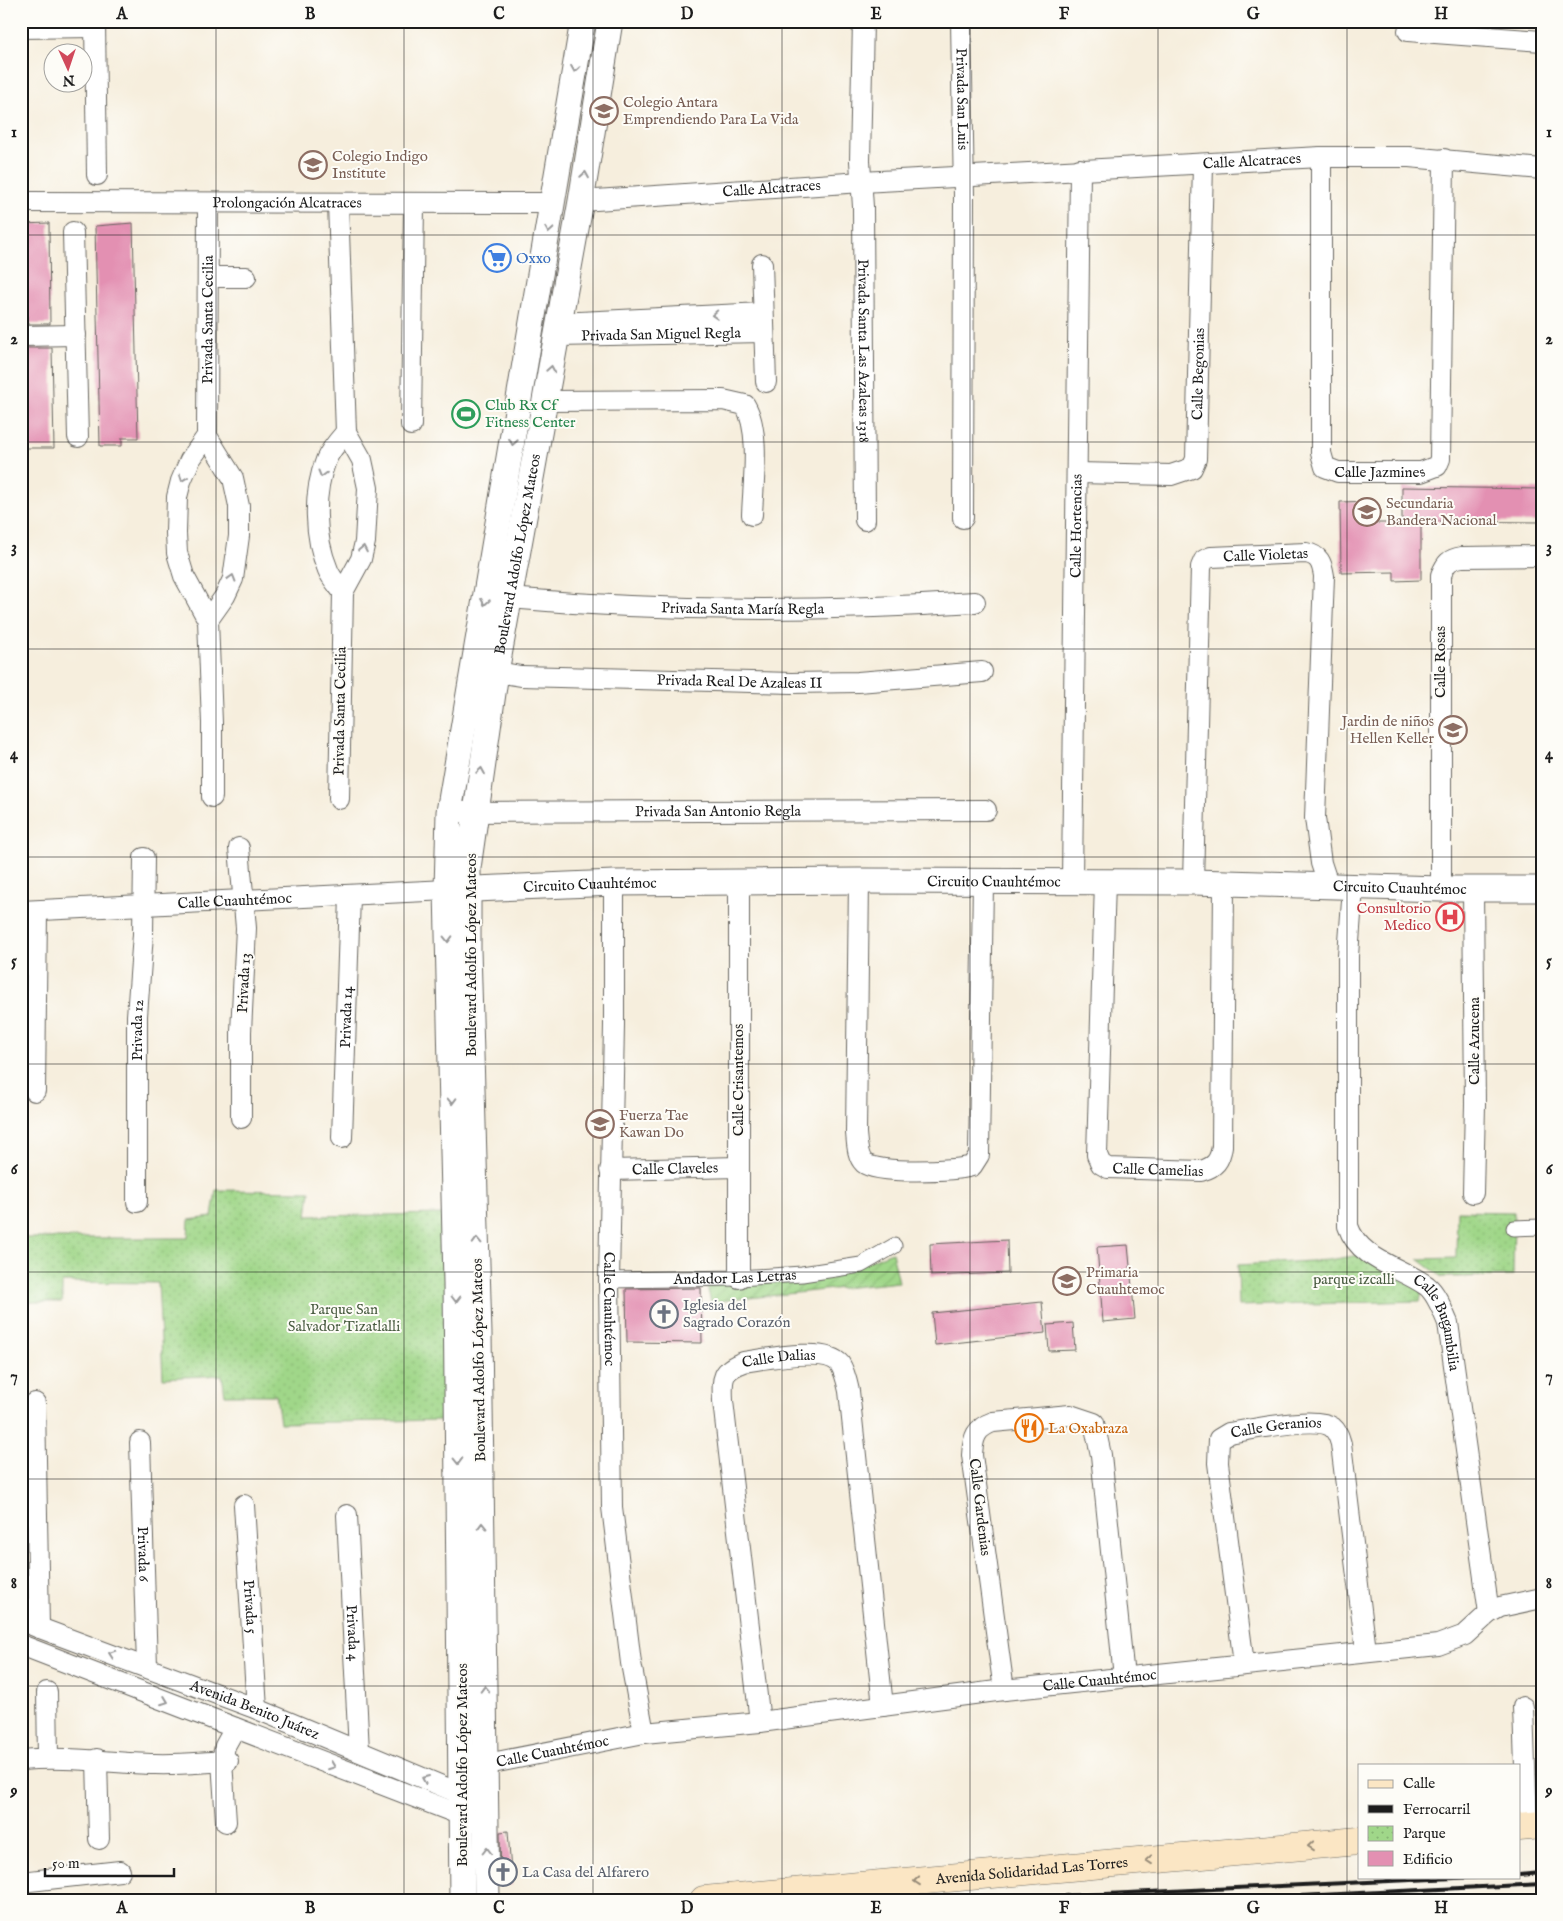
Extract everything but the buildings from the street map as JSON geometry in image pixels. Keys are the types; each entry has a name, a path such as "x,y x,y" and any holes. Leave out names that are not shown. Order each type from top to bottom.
{"main road":[{"name":"Avenida Solidaridad Las Torres","path":"704,1900 1358,1842"}],"street":[{"name":"Boulevard Adolfo López Mateos","path":"486,1900 486,1815 474,1766 468,1334 457,889 449,812 457,753 486,601 583,21"},
{"name":"Boulevard Adolfo López Mateos","path":"457,889 474,813 496,672 581,201 610,21"},
{"name":"Privada Santa Las Azaleas 1318","path":"862,21 860,160 862,182 865,520"},
{"name":"Privada San Luis","path":"960,21 963,177"},
{"path":"21,28 95,24 97,175"},
{"path":"1408,31 1447,27 1542,41"},
{"name":"Calle Alcatraces","path":"581,201 1080,169 1321,157 1444,159 1542,170"},
{"name":"Calle Jazmines","path":"1321,157 1321,453 1325,467 1338,472 1421,472 1437,466 1440,459 1444,159"},
{"name":"Calle Begonias","path":"1077,472 1171,475 1192,468 1196,459 1204,164"},
{"name":"Calle Hortencias","path":"1072,882 1080,169"},
{"path":"963,177 963,518"},
{"name":"Prolongación Alcatraces","path":"21,202 554,203"},
{"name":"Privada Santa Cecilia","path":"207,436 208,203"},
{"name":"Privada Santa Cecilia","path":"338,203 346,432 362,460 368,488 365,542 361,559 343,592 339,799"},
{"path":"411,425 414,203"},
{"path":"73,232 78,437"},
{"path":"762,264 766,382"},
{"path":"208,277 246,277"},
{"name":"Privada San Miguel Regla","path":"558,329 764,322"},
{"path":"21,336 76,335"},
{"path":"545,401 723,400 744,405 749,412 753,432 752,515"},
{"path":"343,592 328,572 320,549 317,521 320,483 326,459 346,432"},
{"path":"208,620 225,596 233,579 239,536 240,506 233,478 207,436 190,460 181,481 177,497 176,533 177,554 184,576 208,620 212,723 212,797"},
{"name":"Calle Violetas","path":"1193,882 1201,567 1204,560 1211,557 1306,553 1312,554 1320,560 1324,576 1316,818 1320,863 1341,887"},
{"name":"Calle Rosas","path":"1442,889 1441,574 1450,559 1462,556 1542,556"},
{"name":"Privada Santa María Regla","path":"509,598 753,611 850,609 975,602"},
{"name":"Privada Real De Azaleas II","path":"496,672 521,676 792,683 858,682 982,672"},
{"name":"Privada San Antonio Regla","path":"449,812 986,810"},
{"name":"Privada 13","path":"239,848 244,902 246,963 241,1032 240,1118"},
{"name":"Privada 12","path":"137,1202 137,1016 144,858"},
{"name":"Circuito Cuauhtémoc","path":"457,889 614,883 739,882 1193,882 1341,887 1542,889"},
{"name":"Calle Crisantemos","path":"739,882 739,1278"},
{"path":"860,882 856,1133 860,1158 866,1164 880,1169 951,1170 972,1166 979,1155 984,882"},
{"name":"Calle Camelias","path":"1106,882 1098,1155 1101,1164 1108,1168 1201,1171 1211,1168 1218,1162 1222,1146 1224,883"},
{"name":"Calle Cuauhtémoc","path":"614,883 609,1280 612,1508 629,1654 644,1733"},
{"name":"Calle Bugambilia","path":"1341,887 1348,956 1348,1226 1352,1237 1363,1249 1429,1287 1448,1324 1489,1613"},
{"name":"Calle Azucena","path":"1473,888 1473,1193"},
{"name":"Calle Cuauhtémoc","path":"29,911 244,902 457,889"},
{"name":"Privada 14","path":"342,1138 350,896"},
{"path":"29,911 35,1091"},
{"name":"Calle Claveles","path":"610,1170 739,1167"},
{"path":"1514,1228 1542,1227"},
{"name":"Andador Las Letras","path":"609,1280 739,1278 802,1274 861,1265 894,1246"},
{"name":"Calle Dalias","path":"760,1722 722,1401 725,1374 732,1366 744,1362 818,1355 832,1358 840,1364 845,1374 849,1391 883,1706"},
{"path":"30,1625 34,1403"},
{"name":"Calle Gardenias","path":"1004,1690 972,1455 975,1434 983,1425 993,1422 1070,1415 1094,1423 1101,1455 1124,1677"},
{"name":"Calle Geranios","path":"1244,1664 1218,1463 1219,1439 1229,1433 1312,1422 1331,1426 1338,1433 1341,1444 1366,1651"},
{"name":"Privada 6","path":"140,1442 147,1666"},
{"name":"Privada 5","path":"244,1505 256,1709"},
{"name":"Privada 4","path":"347,1514 359,1751"},
{"name":"Calle Cuauhtémoc","path":"474,1766 644,1733 760,1722 1004,1690 1438,1645 1452,1642 1477,1626 1489,1613 1513,1602 1542,1598"},
{"name":"Avenida Benito Juárez","path":"30,1625 147,1666 359,1751 462,1806"},
{"name":"Avenida Benito Juárez","path":"21,1645 299,1753 486,1815"},
{"path":"47,1692 48,1758"},
{"path":"1523,1707 1529,1826"},
{"path":"226,1822 225,1746 242,1731"},
{"path":"299,1753 312,1732"},
{"path":"21,1760 48,1758 97,1759 155,1764 224,1765"},
{"path":"97,1759 99,1839"},
{"name":"Boulevard Adolfo López Mateos","path":"462,1900 462,1806 474,1766"},
{"path":"21,1882 120,1871"}],"green space":[{"name":"Parque San Salvador Tizatlalli","path":"216,1190 310,1191 307,1216 448,1214 444,1420 280,1423 276,1395 225,1395 222,1375 163,1378 158,1283 62,1282 62,1302 21,1302 21,1238 188,1238 189,1220 212,1217"},
{"path":"1457,1211 1514,1212 1513,1276 1442,1277 1418,1259 1456,1258"},
{"path":"892,1252 899,1282 711,1302 706,1282 835,1275"},
{"name":"parque izcalli","path":"1360,1255 1422,1291 1420,1301 1239,1306 1238,1265 1329,1260"}],"railway":[{"path":"1520,1875 1542,1873"},
{"path":"975,1900 1455,1878"},
{"path":"1216,1900 1542,1884"}],"place":[{"name":"Colegio Antara Emprendiendo Para La Vida","path":"604,111"},
{"name":"Colegio Indigo Institute","path":"313,165"},
{"name":"Oxxo","path":"497,258"},
{"name":"Club Rx Cf Fitness Center","path":"466,414"},
{"name":"Secundaria Bandera Nacional","path":"1367,512"},
{"name":"Jardin de niños Hellen Keller","path":"1453,730"},
{"name":"Consultorio Medico","path":"1450,917"},
{"name":"Fuerza Tae Kawan Do","path":"600,1124"},
{"name":"Primaria Cuauhtemoc","path":"1067,1281"},
{"name":"Iglesia del Sagrado Corazón","path":"664,1314"},
{"name":"La Oxabraza","path":"1029,1428"},
{"name":"La Casa del Alfarero","path":"503,1872"}]}
